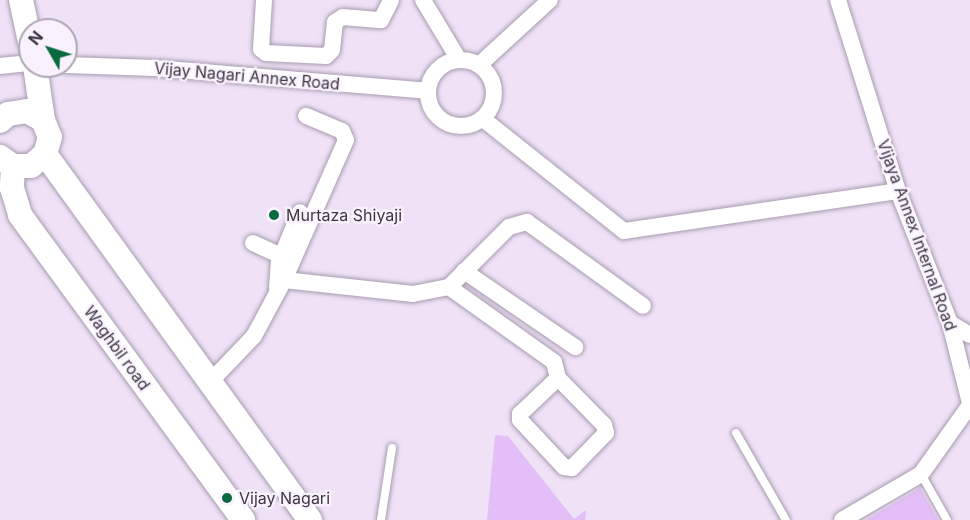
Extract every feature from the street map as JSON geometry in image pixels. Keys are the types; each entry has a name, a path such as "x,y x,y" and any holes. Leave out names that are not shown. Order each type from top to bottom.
{"main road":[{"path":"21,0 25,18"},
{"path":"4,162 31,166 45,154 50,137 43,120 37,78"},
{"path":"0,119 17,111 35,114 43,120"},
{"path":"45,154 208,383 310,520"},
{"name":"Waghbil road","path":"4,162 20,215 243,520"}],"street":[{"path":"264,0 261,49 266,53 326,56 332,50 335,22 343,17 381,20 391,0"},
{"path":"423,0 459,60"},
{"path":"479,64 550,0"},
{"name":"Vijaya Annex Internal Road","path":"838,0 897,191 950,323 970,404 921,474 842,520"},
{"path":"459,60 479,64 493,81 494,102 483,119 464,127 444,122 430,107 428,91 439,68 459,60"},
{"path":"0,66 18,64"},
{"name":"Vijay Nagari Annex Road","path":"78,66 155,68 428,91"},
{"path":"208,383 254,336 281,286 346,140 342,131 306,116"},
{"path":"483,119 624,231 897,191"},
{"path":"281,286 275,274 300,212"},
{"path":"281,286 413,294 449,287 509,227 527,222 643,306"},
{"path":"253,243 281,256"},
{"path":"464,271 575,346"},
{"path":"449,287 554,362 558,378 604,425 606,433 572,468 564,467 520,420 520,414 558,378"},
{"path":"950,323 970,335"}],"lane":[{"path":"736,433 786,520"},
{"path":"381,520 392,448"},
{"path":"921,474 947,520"}],"shaded area":[{"path":"495,435 508,436 574,519 586,510 585,520 487,520"},
{"path":"920,488 938,520 866,520"}],"place":[{"name":"Murtaza Shiyaji","path":"274,215"},
{"name":"Vijay Nagari","path":"227,498"}]}
